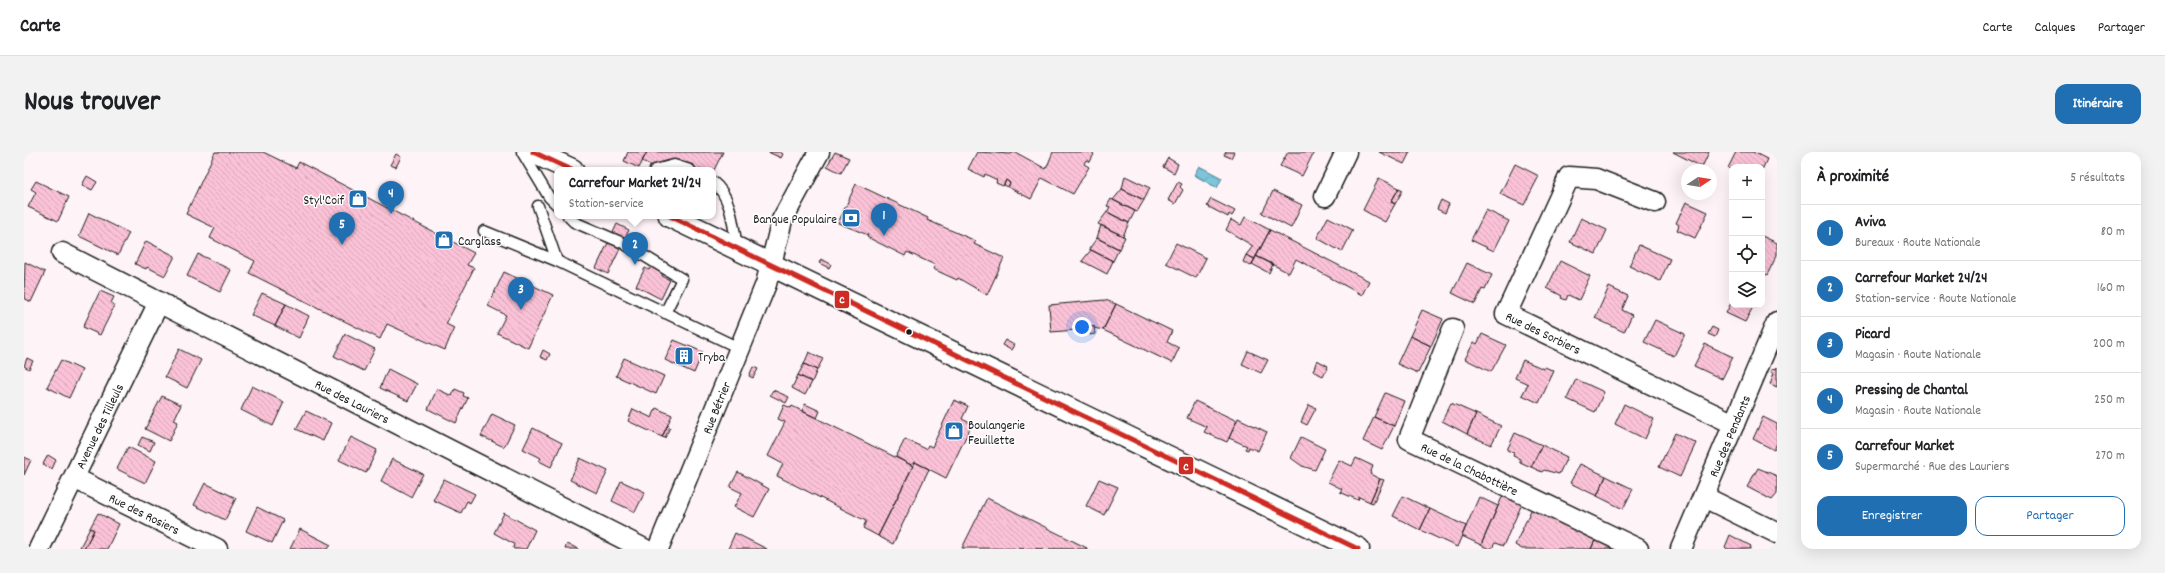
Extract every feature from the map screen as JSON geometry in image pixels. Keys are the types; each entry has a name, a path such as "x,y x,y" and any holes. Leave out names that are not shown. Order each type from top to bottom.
{"main road":[{"path":"533,152 566,167"},
{"path":"676,219 1358,549"}],"street":[{"name":"Rue Bétrier","path":"658,549 766,284 782,220 820,152"},
{"path":"1325,196 1346,152"},
{"name":"Rue des Sorbiers","path":"1655,202 1596,179 1569,177 1506,314 1734,424"},
{"name":"Rue des Lauriers","path":"62,253 644,549"},
{"name":"Avenue des Tilleuls","path":"39,549 159,302"},
{"name":"Rue des Pendants","path":"1681,549 1777,322"},
{"name":"Rue de la Chabottière","path":"1453,329 1409,439 1638,549"},
{"name":"Rue des Rosiers","path":"74,478 217,549"},
{"path":"1704,497 1777,533"}],"lane":[{"path":"522,152 549,197 554,202"},
{"path":"666,167 674,165 680,167"},
{"path":"716,185 723,193 731,211 737,248"},
{"path":"538,206 557,261"},
{"path":"571,219 574,222 622,243 682,279 665,312"},
{"path":"484,231 557,261 739,348"}],"water":[{"path":"1199,166 1222,178 1217,188 1194,175"}],"building":[{"path":"215,152 263,152 296,168 299,162 474,253 467,265 474,268 446,324 454,328 445,350 387,324 380,339 249,273 255,261 210,238 215,228 186,214"},
{"path":"628,152 647,152 640,167 624,161"},
{"path":"647,152 723,152 716,167 654,167 642,161"},
{"path":"768,152 780,152 783,154 781,158"},
{"path":"835,152 849,158 841,173 827,166"},
{"path":"977,152 1010,154 1015,152 1046,169 1053,152 1091,152 1094,154 1090,162 1086,160 1084,164 1089,167 1073,194 1042,178 1031,199 1008,187 1010,183 1006,180 1003,186 996,183 997,180 985,174 984,177 968,169"},
{"path":"1226,152 1234,152 1231,158 1224,155"},
{"path":"1288,152 1314,152 1302,176 1280,166"},
{"path":"1379,152 1410,152 1404,164"},
{"path":"1673,152 1709,152 1703,164 1696,164"},
{"path":"1736,152 1753,152 1767,159 1765,164 1730,164"},
{"path":"396,154 401,157 396,167 390,165"},
{"path":"1168,158 1178,164 1174,173 1163,167"},
{"path":"1515,164 1539,176 1524,205 1500,194"},
{"path":"87,176 97,182 92,190 82,185"},
{"path":"1125,176 1150,188 1144,200 1122,189"},
{"path":"1379,178 1399,188 1391,202 1395,204 1385,222 1363,210"},
{"path":"1006,180 1010,183 1008,187 1004,185"},
{"path":"36,181 69,197 58,221 28,207 36,192 31,189"},
{"path":"1178,182 1182,184 1180,187 1183,190 1175,204 1168,200"},
{"path":"856,184 928,218 927,220 976,241 974,244 1004,258 987,295 958,278 957,280 933,269 935,265 907,252 905,256 867,237 868,235 838,223"},
{"path":"1399,188 1403,190 1395,204 1391,202"},
{"path":"1122,189 1144,200 1137,212 1113,200"},
{"path":"1273,191 1302,205 1291,228 1262,213"},
{"path":"1111,199 1135,211 1129,223 1107,212 1110,207 1107,206"},
{"path":"1211,199 1235,211 1232,216 1229,214 1228,217 1207,206"},
{"path":"1441,200 1449,204 1445,213 1437,209"},
{"path":"1686,202 1708,212 1695,238 1677,230 1679,225 1676,223"},
{"path":"1486,210 1509,221 1494,251 1471,240"},
{"path":"1107,212 1129,223 1123,236 1098,224"},
{"path":"89,213 129,233 118,255 79,236"},
{"path":"1245,217 1270,230 1255,259 1246,255 1253,246 1226,230 1231,220 1241,225"},
{"path":"1328,217 1353,230 1342,252 1317,238"},
{"path":"1581,218 1607,230 1596,254 1570,242"},
{"path":"617,224 629,230 608,274 596,268"},
{"path":"1101,225 1125,237 1119,249 1097,238"},
{"path":"1270,230 1369,281 1362,295 1296,259 1289,273 1256,256"},
{"path":"1765,237 1777,243 1777,255 1767,275 1765,274"},
{"path":"1097,238 1119,249 1113,261 1089,249"},
{"path":"146,241 175,256 165,276 147,267 146,269 135,264"},
{"path":"1176,243 1206,258 1196,278 1166,263"},
{"path":"1639,245 1670,259 1660,281 1629,266"},
{"path":"1091,250 1113,261 1107,274 1082,261"},
{"path":"198,254 231,270 220,292 187,276"},
{"path":"1246,255 1255,259 1251,266 1243,262"},
{"path":"1256,256 1273,264 1269,273 1252,264"},
{"path":"821,259 831,264 829,268 819,263"},
{"path":"1560,261 1590,276 1579,300 1568,295 1566,300 1561,298 1562,296 1547,288"},
{"path":"25,262 45,272 31,302 24,298"},
{"path":"1467,263 1492,275 1485,290 1482,289 1475,304 1452,293"},
{"path":"651,266 663,272 662,276 670,280 661,299 636,286 645,268 649,270"},
{"path":"504,272 553,295 528,348 497,333 506,315 488,306"},
{"path":"1609,287 1628,296 1622,310 1632,315 1624,332 1595,318"},
{"path":"100,291 114,297 111,303 115,305 100,335 83,327"},
{"path":"262,293 286,304 275,326 251,315"},
{"path":"1105,300 1116,304 1103,330 1094,328 1094,326 1089,326 1089,329 1051,332 1049,305"},
{"path":"286,304 309,316 299,338 275,326"},
{"path":"1116,304 1172,331 1167,342 1179,348 1172,363 1103,330"},
{"path":"1729,307 1752,308 1745,322 1726,313"},
{"path":"1422,310 1443,319 1431,346 1410,336"},
{"path":"1655,320 1685,334 1674,356 1644,342"},
{"path":"1089,326 1094,326 1095,334 1090,335"},
{"path":"1712,327 1718,330 1715,337 1708,334"},
{"path":"345,334 375,349 364,371 334,356"},
{"path":"1482,334 1506,345 1491,372 1465,359 1474,342 1477,344"},
{"path":"1410,336 1431,346 1418,373 1397,364"},
{"name":"Tryba","path":"674,340 703,352 694,373 665,360"},
{"path":"1005,340 1014,345 1011,350 1002,345"},
{"path":"1705,344 1733,357 1722,379 1694,366"},
{"path":"179,349 201,360 187,388 165,377"},
{"path":"543,350 550,354 547,360 540,357"},
{"path":"1248,351 1268,360 1261,373 1242,364"},
{"path":"809,352 823,359 817,370 804,364"},
{"path":"27,358 33,361 29,369 24,366"},
{"path":"624,358 664,376 656,394 616,376"},
{"path":"61,360 82,370 69,398 47,387"},
{"path":"1317,360 1328,366 1323,376 1313,371"},
{"path":"1523,360 1544,369 1545,367 1554,371 1539,403 1522,395 1528,384 1515,378"},
{"path":"804,364 817,370 812,382 798,375"},
{"path":"753,367 758,369 753,378 749,376"},
{"path":"1777,367 1777,387 1770,384 1774,373 1771,372 1773,368 1776,369"},
{"path":"388,369 417,384 408,401 380,388"},
{"path":"798,375 812,382 805,395 792,388"},
{"path":"1576,379 1604,392 1595,412 1567,399"},
{"path":"252,386 284,402 273,426 241,410"},
{"path":"437,389 452,396 455,389 464,393 463,396 468,398 456,423 428,409"},
{"path":"773,390 789,397 786,403 770,395"},
{"path":"1385,393 1404,401 1394,426 1374,417"},
{"path":"162,396 181,405 174,420 178,422 169,441 145,429"},
{"name":"Boulangerie Feuillette","path":"954,400 968,406 962,419 972,424 946,478 915,462 913,466 896,457 905,439 926,449 928,445 932,447"},
{"path":"1195,401 1237,421 1227,442 1204,432 1207,427 1187,418"},
{"path":"1451,403 1476,414 1467,434 1442,421"},
{"path":"805,404 820,411 817,418 802,411"},
{"path":"1624,404 1654,419 1645,439 1615,424"},
{"path":"784,405 791,408 792,406 913,466 878,536 863,528 866,521 777,476 783,464 768,456 785,422 778,419"},
{"path":"1309,405 1316,408 1307,425 1301,422"},
{"path":"656,408 672,415 662,437 628,421 633,409 652,418"},
{"path":"306,411 331,423 323,441 296,429"},
{"path":"492,414 515,425 504,447 481,436"},
{"path":"1476,414 1501,426 1491,445 1467,434"},
{"path":"1374,417 1394,426 1382,450 1363,441"},
{"path":"1763,417 1777,424 1777,443 1774,450 1753,439"},
{"path":"1238,418 1267,432 1258,451 1249,447 1248,450 1245,449 1247,446 1229,438"},
{"path":"668,425 670,427 665,438 662,437"},
{"path":"533,428 562,443 551,467 539,461 541,458 523,449"},
{"path":"1515,433 1542,445 1531,467 1520,462 1520,459 1513,456 1514,453 1507,450"},
{"path":"1675,433 1696,443 1680,477 1659,467"},
{"path":"142,437 154,442 150,451 138,445"},
{"path":"351,437 377,450 366,473 339,460"},
{"path":"1301,437 1325,449 1315,470 1302,466 1291,458"},
{"path":"1542,445 1567,457 1559,474 1544,470 1542,472 1531,467"},
{"path":"128,447 156,461 145,483 117,469"},
{"path":"48,455 56,460 52,469 43,464"},
{"path":"24,457 31,460 24,475"},
{"path":"580,458 608,471 597,493 570,480"},
{"path":"1356,458 1373,466 1370,474 1380,479 1370,502 1359,497 1358,500 1340,492 1342,489 1328,482 1339,460 1352,466"},
{"path":"392,459 423,474 411,497 381,481"},
{"path":"915,462 929,469 893,544 878,536"},
{"path":"1580,464 1606,476 1597,496 1570,483"},
{"path":"1758,468 1777,476 1777,494 1772,500 1747,487"},
{"path":"738,472 769,489 754,517 734,507 742,493 730,487"},
{"path":"1606,476 1633,489 1623,509 1597,496"},
{"path":"444,479 475,494 470,503 467,501 461,513 433,500"},
{"path":"1099,479 1118,487 1104,515 1086,506"},
{"path":"1380,479 1384,480 1373,503 1370,502"},
{"path":"621,481 645,492 635,512 612,501"},
{"path":"205,483 236,498 225,520 194,505"},
{"path":"1503,495 1522,504 1503,546 1495,543 1492,548 1489,549 1481,545"},
{"path":"1403,496 1430,509 1420,530 1393,516"},
{"path":"1479,497 1498,506 1481,545 1462,536"},
{"path":"987,498 1087,548 1087,549 962,548"},
{"path":"257,507 283,520 272,543 246,531"},
{"path":"1532,508 1596,538 1591,549 1522,549 1515,545"},
{"path":"1430,509 1466,526 1457,547 1420,530"},
{"path":"98,513 119,524 107,549 84,549 94,530 90,528"},
{"path":"504,513 535,530 526,549 514,549 514,544 494,533"},
{"path":"90,528 94,530 84,549 80,547"},
{"path":"300,529 331,545 328,549 290,549"},
{"path":"735,533 767,549 728,549"},
{"path":"1730,535 1751,546 1750,549 1727,549 1725,547"},
{"path":"1596,538 1619,549 1591,549"},
{"path":"567,544 579,549 565,549"}],"transit line":[{"name":"C","path":"533,152 566,167"},
{"name":"C","path":"676,219 1358,549"}],"place":[{"name":"Styl'Coif","path":"358,199"},
{"name":"Pressing de Chantal","path":"391,214"},
{"name":"Banque Populaire","path":"851,218"},
{"name":"Aviva","path":"884,236"},
{"name":"Carglass","path":"444,240"},
{"name":"Carrefour Market","path":"342,245"},
{"name":"Carrefour Market 24/24","path":"635,265"},
{"name":"Picard","path":"521,310"},
{"name":"Tryba","path":"684,356"},
{"name":"Boulangerie Feuillette","path":"954,431"}]}
